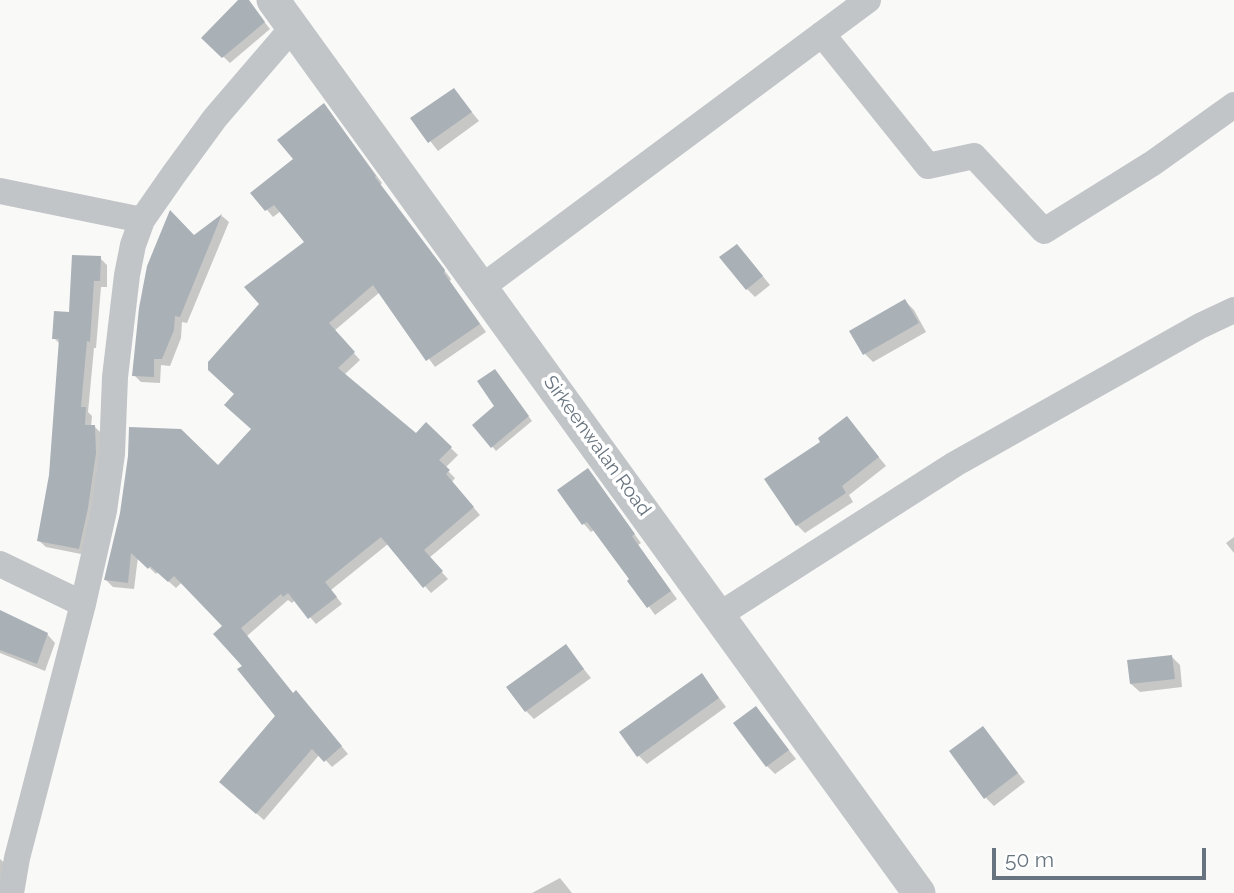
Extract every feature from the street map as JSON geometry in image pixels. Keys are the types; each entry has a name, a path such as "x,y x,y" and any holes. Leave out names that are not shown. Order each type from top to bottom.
{"street":[{"name":"Sirkeenwalan Road","path":"273,0 919,893"},
{"path":"482,287 869,0"},
{"path":"11,893 9,857 83,604 107,490 115,377 133,245 142,220 215,118 294,26"},
{"path":"822,34 928,166 974,156 1044,231 1153,163 1234,105"},
{"path":"0,191 142,220"},
{"path":"719,615 955,464 1200,326 1234,310"},
{"path":"0,564 83,604"}],"building":[{"path":"238,0 249,0 265,22 222,58 201,38"},
{"path":"454,88 472,112 428,143 410,118"},
{"path":"324,103 375,177 445,270 444,273 480,324 426,361 373,285 329,323 355,352 338,368 416,433 426,422 452,447 439,460 450,470 446,474 474,507 424,550 443,571 423,588 381,537 325,582 337,597 308,619 288,593 283,597 281,594 241,628 293,693 296,690 342,746 324,762 312,749 256,814 219,782 275,716 237,669 242,666 213,634 222,626 174,576 168,582 150,566 148,569 131,553 128,583 104,580 120,513 129,427 181,429 218,465 251,429 224,405 234,394 208,370 208,362 259,304 244,287 304,242 274,205 265,211 250,193 293,159 277,140"},
{"path":"170,210 194,235 222,214 180,317 175,316 174,330 162,359 154,359 154,377 132,376 139,308 147,266"},
{"path":"737,244 763,276 746,290 719,257"},
{"path":"72,255 101,256 100,281 94,281 90,342 87,341 81,407 86,407 85,425 95,425 96,453 79,549 37,541 49,475 59,339 52,339 54,311 69,312"},
{"path":"905,299 919,323 863,355 849,331"},
{"path":"495,369 529,416 491,448 472,425 494,406 477,381"},
{"path":"847,416 879,457 842,486 846,493 796,526 764,479 820,442 818,438"},
{"path":"588,468 671,591 647,608 587,522 582,525 557,490"},
{"path":"0,610 48,633 37,664 0,650"},
{"path":"566,644 584,669 525,712 506,687"},
{"path":"1172,655 1175,679 1130,684 1127,660"},
{"path":"702,673 719,698 637,757 619,732"},
{"path":"756,706 789,750 766,767 733,723"},
{"path":"983,726 1018,773 984,799 949,751"}]}
